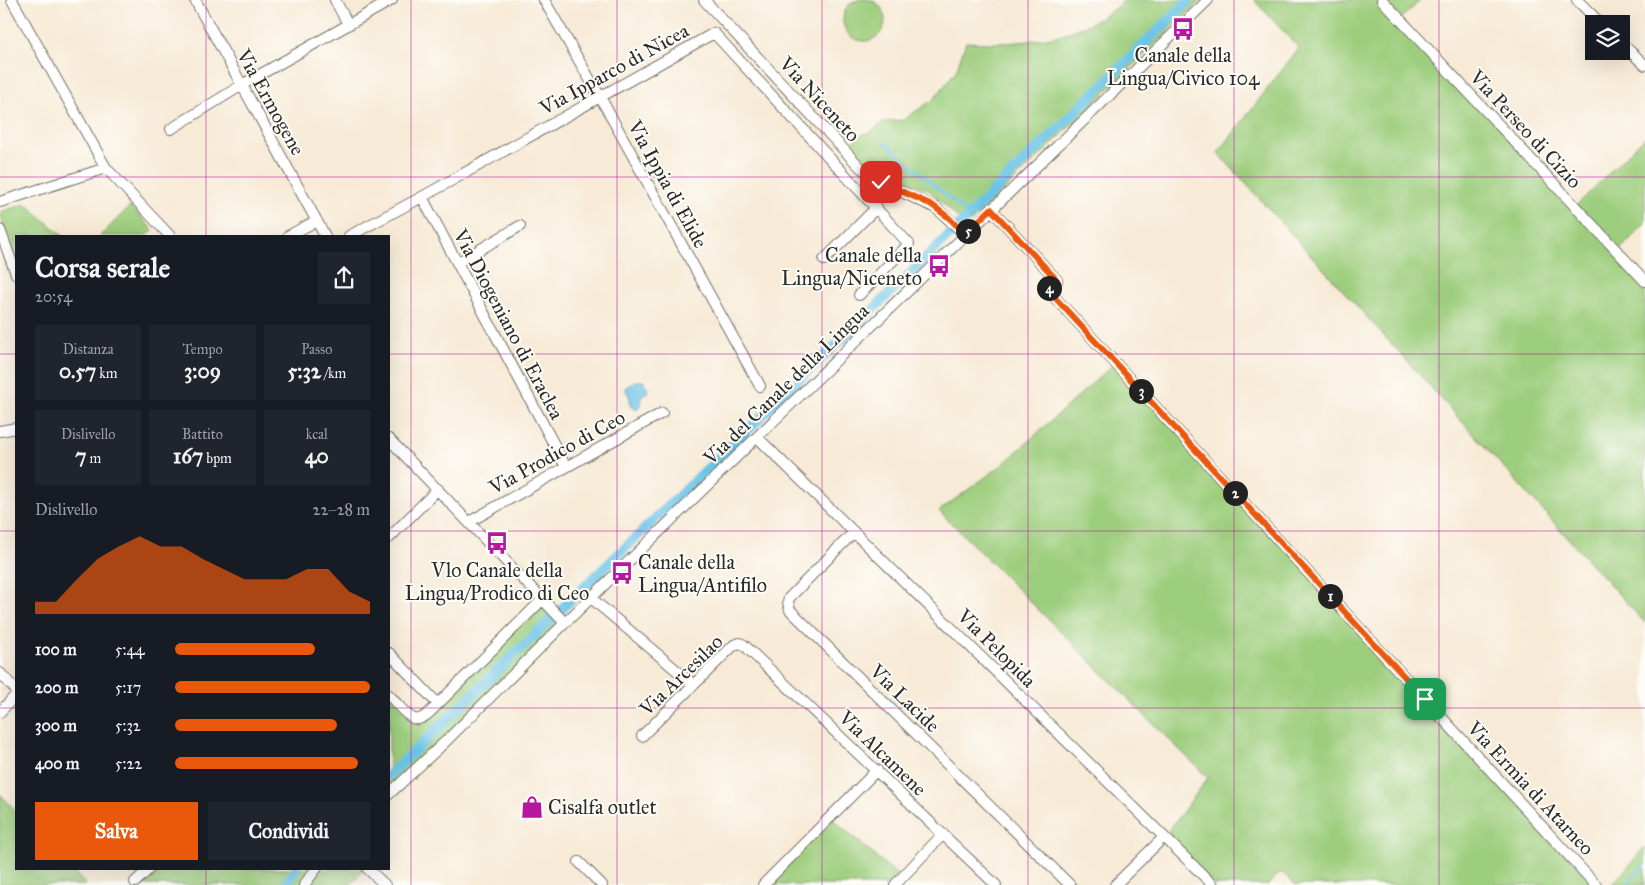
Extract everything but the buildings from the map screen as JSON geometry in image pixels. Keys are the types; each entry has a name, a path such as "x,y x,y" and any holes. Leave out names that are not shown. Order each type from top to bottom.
{"street":[{"path":"12,0 106,168 169,235"},
{"name":"Via Ermogene","path":"195,0 324,235"},
{"path":"335,0 348,24"},
{"path":"170,128 392,0"},
{"name":"Via Ippia di Elide","path":"544,0 600,97 760,386"},
{"name":"Via Niceneto","path":"704,0 865,171 885,184 932,205 962,231"},
{"name":"Via del Canale della Lingua","path":"390,793 458,729 563,621 591,598 757,437 962,231 991,209 1208,0"},
{"name":"Via Perseo di Cizio","path":"1382,0 1645,281"},
{"path":"1577,0 1593,15"},
{"path":"714,33 726,24"},
{"name":"Via Ipparco di Nicea","path":"351,235 714,33 877,207 909,244 859,295"},
{"path":"1630,51 1645,65"},
{"path":"0,202 106,168"},
{"name":"Via Diogeniano di Eraclea","path":"422,197 566,467"},
{"path":"824,260 877,207"},
{"name":"Via Ermia di Atarneo","path":"991,209 1057,280 1047,289 1596,885"},
{"path":"290,235 316,221"},
{"path":"457,263 520,226"},
{"path":"0,230 15,271"},
{"name":"Via Prodico di Ceo","path":"468,522 662,413"},
{"path":"0,431 15,428"},
{"name":"Via Pelopida","path":"757,437 1213,885"},
{"path":"390,440 563,621"},
{"path":"390,537 438,489"},
{"name":"Via Lacide","path":"854,532 791,596 788,602 790,610 1070,885"},
{"path":"591,598 694,685"},
{"path":"390,696 407,714 414,719 420,719 546,603"},
{"name":"Via Arcesilao","path":"642,736 734,646 740,643 746,646"},
{"name":"Via Alcamene","path":"746,646 996,885"},
{"path":"390,654 438,704"},
{"path":"0,673 15,689"},
{"path":"0,712 15,696"},
{"path":"763,885 876,770"},
{"path":"895,885 943,834"},
{"path":"1115,885 1164,837"},
{"path":"579,862 602,885"},
{"path":"135,882 148,870"},
{"path":"304,885 315,870"},
{"path":"369,870 385,885"}],"green space":[{"path":"868,-1 876,2 882,8 885,20 882,32 876,38 860,41 852,38 846,32 843,16 846,8 852,2"},
{"path":"1125,0 1201,0 971,222 963,223 928,189 866,167 847,146 884,122 903,120 934,99 956,71 966,42 1008,43 1050,37 1090,24"},
{"path":"1254,0 1421,0 1400,19 1575,207 1645,137 1645,223 1618,252 1645,281 1645,623 1218,153 1299,48"},
{"path":"26,204 62,235 15,235 15,265 0,212"},
{"path":"130,206 153,230 148,235 101,235"},
{"path":"1115,363 1596,885 1296,885 1281,872 1268,885 1213,885 1164,837 1208,778 939,511 1002,465"},
{"path":"543,599 565,623 390,792 390,689 422,718"},
{"path":"0,794 15,810 15,870 72,870 86,885 0,885"},
{"path":"830,817 901,878 894,885 763,885"},
{"path":"1645,847 1645,885 1612,885"},
{"path":"148,870 363,870 350,885 133,885"}],"water":[{"path":"635,381 643,381 649,391 641,396 641,405 637,409 630,406 630,398 625,388"}],"waterway":[{"path":"390,774 890,293 1189,0"},
{"path":"883,141 969,215"},
{"path":"1626,885 1645,865"},
{"path":"285,885 295,870"}],"place":[{"name":"Canale della Lingua/Civico 104","path":"1183,29"},
{"name":"Canale della Lingua/Niceneto","path":"939,266"},
{"name":"Vlo Canale della Lingua/Prodico di Ceo","path":"497,543"},
{"name":"Canale della Lingua/Antifilo","path":"622,573"},
{"name":"Cisalfa outlet","path":"532,807"}],"route":[{"path":"881,182 932,205 965,234 991,209 1057,280 1047,289 1425,699"}]}
